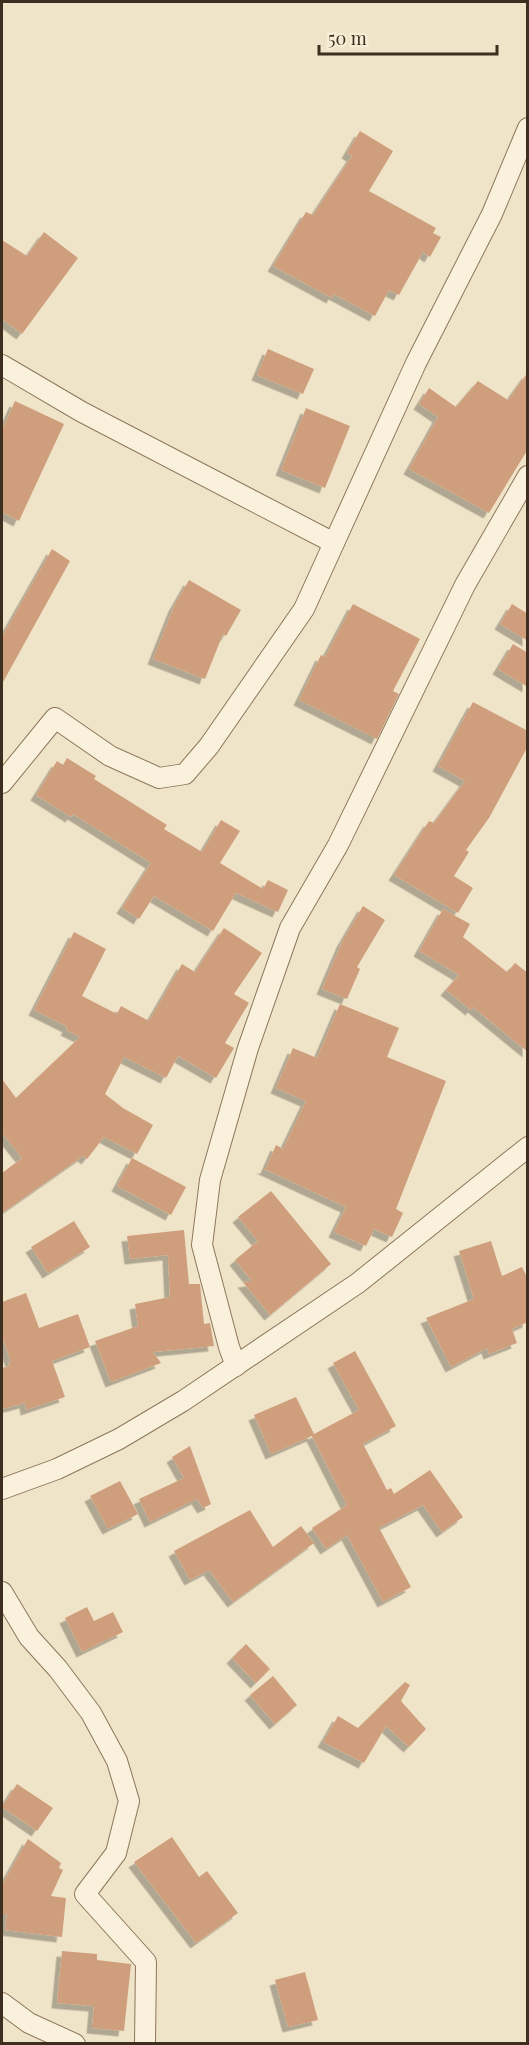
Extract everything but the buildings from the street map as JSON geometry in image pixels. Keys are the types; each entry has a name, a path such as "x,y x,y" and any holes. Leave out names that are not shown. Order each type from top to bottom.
{"street":[{"path":"2,783 55,718 110,756 159,778 185,774 209,746 304,609 416,363 492,214 528,128"},
{"path":"2,365 82,412 334,543"},
{"path":"236,1366 202,1245 210,1180 249,1048 290,928 338,845 465,585 528,476"},
{"path":"2,1489 57,1469 119,1439 236,1366 358,1283 528,1147"},
{"path":"2,1592 29,1637 58,1669 91,1713 117,1761 129,1801 116,1853 85,1894 146,1962 145,2043"},
{"path":"2,2004 29,2023 75,2043"}]}
